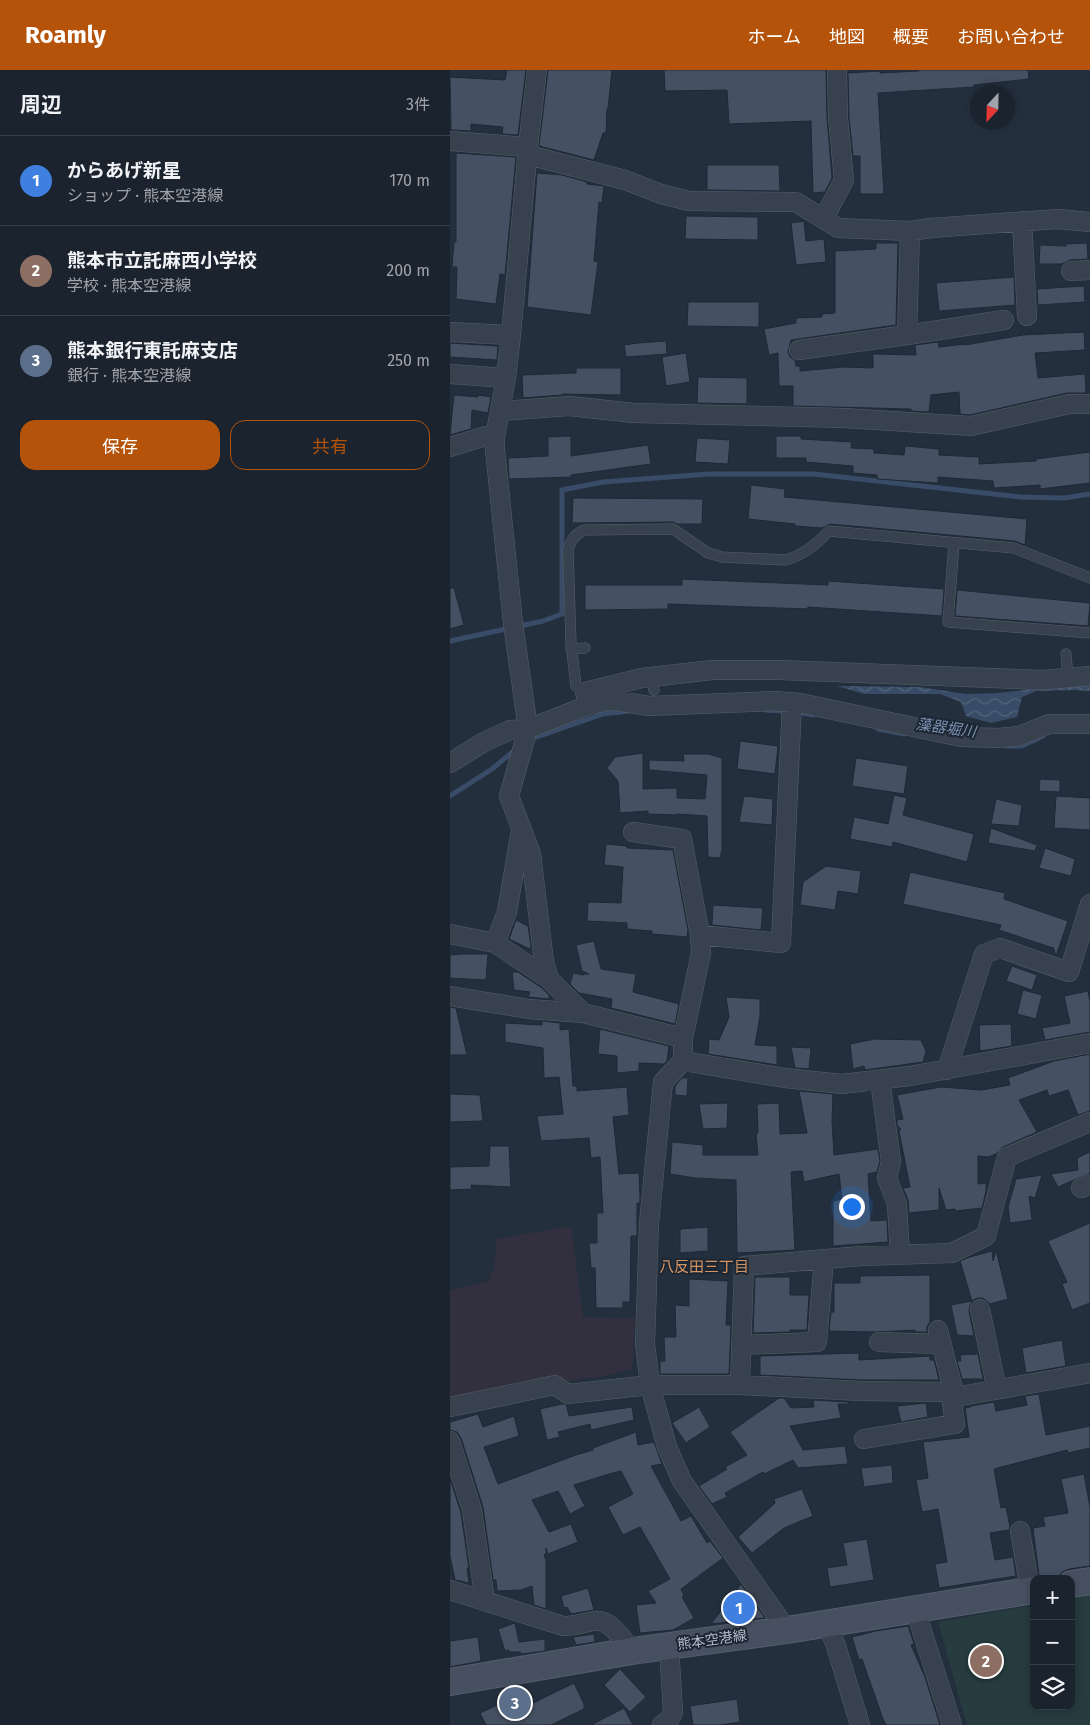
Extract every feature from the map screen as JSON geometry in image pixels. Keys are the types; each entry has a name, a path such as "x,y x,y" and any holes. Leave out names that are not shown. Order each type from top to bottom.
{"main road":[{"path":"1075,1583 1090,1581"},
{"name":"熊本空港線","path":"450,1682 632,1651 786,1630 1030,1590"}],"street":[{"path":"537,70 511,335 501,411 495,437 495,450 513,623 528,729 509,796 531,854 544,962 550,979"},
{"path":"824,218 844,180 838,118 837,70"},
{"path":"450,142 528,151 625,180 661,194 689,201 796,202 838,228 910,231 1058,219 1090,222"},
{"path":"1022,221 1027,316"},
{"path":"907,335 910,231"},
{"path":"1071,271 1090,270"},
{"path":"799,350 1004,320"},
{"path":"450,332 511,335"},
{"path":"450,374 506,378"},
{"path":"501,411 570,406 634,413 844,418 971,426 1069,404 1090,404"},
{"path":"450,447 486,436 495,437"},
{"path":"450,763 484,742 510,730 528,729 587,699 642,678 652,683 712,670 779,670 1044,680 1090,676"},
{"path":"587,699 610,700 648,706 774,701 809,705 961,737 999,738 1019,736 1049,724 1090,724"},
{"path":"700,935 781,943 792,703"},
{"path":"496,943 507,912 521,828"},
{"path":"633,832 682,839 700,935 700,953 683,1038 683,1061 663,1082 649,1223 645,1344 650,1385 667,1447 682,1481 786,1630"},
{"path":"947,1070 984,954 1000,948 1069,972 1090,904"},
{"path":"450,934 496,943 550,979 583,1013"},
{"path":"450,996 529,1009 583,1013 683,1038"},
{"path":"683,1061 785,1078 842,1084 947,1070 1090,1043"},
{"path":"880,1080 891,1162 887,1178 898,1204 900,1255"},
{"path":"740,1385 744,1266 824,1259 952,1253 986,1236 1007,1157 1090,1122"},
{"path":"741,1344 817,1342 824,1259"},
{"path":"980,1308 997,1390"},
{"path":"864,1439 955,1424 953,1397 939,1337 879,1342"},
{"path":"450,1407 555,1385 568,1394 650,1385 740,1385 945,1392 953,1397 1090,1373"},
{"path":"450,1441 472,1510 485,1601"},
{"path":"1020,1531 1030,1580"},
{"path":"450,1590 563,1626 602,1621 615,1630 632,1651"},
{"path":"915,1609 952,1725"},
{"path":"826,1623 835,1643 855,1723"},
{"path":"662,1725 669,1720 672,1712 669,1646"},
{"path":"450,1693 478,1677"}],"lane":[{"path":"587,699 576,686 571,649 568,550 575,534 584,530 673,529 708,553 722,556 786,560 814,546 829,531 1014,548 1090,578"},
{"path":"954,543 948,622 1090,634"},
{"path":"571,649 585,648"},
{"path":"1066,654 1068,678"}],"shaded area":[{"path":"571,1226 583,1317 635,1318 632,1369 605,1376 569,1381 557,1375 515,1383 450,1400 450,1290 488,1282 494,1268 497,1239"}],"green space":[{"path":"1090,1595 1090,1725 967,1725 938,1622 1030,1606 1030,1710 1075,1710 1075,1597"}],"water":[{"path":"1090,684 1090,691 1036,691 1022,697 1017,717 991,723 966,716 961,702 940,694 864,694 837,686 919,687 966,694 998,693"}],"building":[{"path":"507,70 526,70 518,135 502,134 503,127 471,124 471,131 451,130 450,77 505,80"},
{"path":"548,70 612,70 606,133 603,133 594,160 539,146"},
{"path":"664,70 826,70 827,118 832,178 825,192 813,193 811,121 729,124 727,90 665,91"},
{"path":"1028,70 1029,79 970,85 970,87 878,93 884,194 860,194 860,156 853,156 849,117 848,73"},
{"path":"456,153 516,157 505,275 500,274 496,304 456,299 457,267 452,267 454,242 456,242"},
{"path":"707,165 779,165 780,191 707,190"},
{"path":"537,173 562,175 587,182 587,184 604,186 602,203 599,202 594,261 598,262 591,315 527,307"},
{"path":"686,216 758,217 758,240 685,239"},
{"path":"804,221 806,241 824,239 826,262 796,265 791,223"},
{"path":"876,243 898,243 896,325 791,340 788,352 790,357 795,360 796,366 800,366 800,371 844,367 873,368 873,354 916,355 915,345 938,342 939,347 965,345 1023,335 1084,332 1085,350 1035,353 1038,378 1085,374 1086,393 1067,393 970,415 960,414 959,392 931,395 929,412 911,411 911,409 793,406 793,386 779,386 778,353 769,355 764,329 796,323 796,318 822,317 822,314 835,313 835,251 876,249"},
{"path":"1087,243 1088,259 1070,260 1062,264 1039,264 1040,245 1066,246 1066,244"},
{"path":"1014,277 1015,305 939,311 936,283"},
{"path":"1084,286 1085,302 1038,305 1037,289"},
{"path":"688,302 759,302 759,327 687,326"},
{"path":"666,341 667,354 626,357 624,345"},
{"path":"450,343 498,346 497,360 450,357"},
{"path":"686,353 690,382 666,386 662,357"},
{"path":"576,368 621,368 621,395 562,394 523,398 522,375 576,373"},
{"path":"698,377 747,378 747,404 697,403"},
{"path":"454,395 491,397 488,413 472,410 471,429 450,435"},
{"path":"571,436 571,456 648,445 651,464 571,475 572,477 509,479 508,458 548,456 548,437"},
{"path":"776,436 801,436 801,439 852,442 851,448 874,449 874,453 904,455 905,446 939,449 939,455 979,457 979,464 1036,461 1036,459 1090,452 1090,483 1040,489 1040,485 994,488 993,481 938,477 938,483 877,479 877,475 853,473 853,466 806,462 806,458 776,458"},
{"path":"697,438 730,440 728,464 695,462"},
{"path":"751,485 785,489 784,497 1027,519 1025,545 1015,541 830,524 822,528 795,526 795,524 748,519"},
{"path":"573,498 703,499 702,524 677,524 673,522 572,523"},
{"path":"682,579 828,585 828,581 944,589 942,616 808,607 807,609 668,604 668,609 585,610 585,585 682,585"},
{"path":"450,588 454,588 464,625 450,629"},
{"path":"957,590 1090,603 1088,626 955,616"},
{"path":"740,741 778,746 775,774 737,769"},
{"path":"643,753 643,789 677,788 677,798 705,799 707,775 649,770 649,760 684,761 683,754 708,754 722,758 722,850 720,858 708,857 707,816 648,814 648,811 620,813 618,781 607,768 615,757"},
{"path":"856,758 908,766 904,794 852,786"},
{"path":"1040,779 1060,780 1060,792 1039,791"},
{"path":"894,795 907,798 903,815 974,834 967,862 893,842 892,847 850,839 854,817 888,824"},
{"path":"744,796 773,799 772,825 739,822"},
{"path":"1056,796 1090,798 1090,830 1054,828"},
{"path":"996,799 1022,805 1019,826 991,824"},
{"path":"991,828 1037,845 1035,851 988,843"},
{"path":"606,844 627,846 627,848 673,850 688,930 687,937 652,934 652,931 627,929 627,923 587,921 588,902 621,903 623,867 604,865"},
{"path":"1045,848 1075,859 1071,876 1039,868"},
{"path":"826,866 861,871 858,894 838,891 835,910 800,905 803,882"},
{"path":"910,872 1005,893 1004,899 1068,921 1056,956 1053,947 999,930 1001,925 903,904"},
{"path":"713,905 763,908 761,930 712,925"},
{"path":"516,920 528,926 530,949 509,939"},
{"path":"594,941 601,969 636,974 633,992 679,1004 675,1024 611,1008 612,999 579,993 570,984 573,973 589,974 582,971 576,945"},
{"path":"488,954 486,980 450,978 450,955"},
{"path":"1012,966 1037,975 1032,990 1006,981"},
{"path":"512,972 518,972 542,988 549,995 549,999 528,997 530,992 514,990"},
{"path":"1023,990 1042,995 1036,1019 1017,1014"},
{"path":"1088,991 1090,1032 1045,1040 1042,1028 1070,1023 1064,996"},
{"path":"726,997 760,999 760,1016 755,1045 777,1046 777,1065 708,1054 709,1039 719,1040 729,1017"},
{"path":"450,1007 456,1008 467,1055 450,1055"},
{"path":"542,1021 560,1023 560,1030 569,1029 573,1086 577,1086 577,1091 627,1087 629,1115 613,1117 619,1174 639,1173 640,1203 637,1203 637,1236 631,1236 630,1302 623,1302 623,1308 596,1308 595,1268 591,1268 589,1243 597,1243 597,1213 603,1213 600,1157 591,1158 589,1138 541,1141 537,1116 563,1114 559,1077 544,1078 543,1048 505,1042 505,1023 542,1025"},
{"path":"1011,1024 1012,1046 980,1051 979,1025"},
{"path":"600,1029 669,1046 667,1061 664,1064 639,1063 639,1071 617,1073 617,1056 598,1054"},
{"path":"875,1039 921,1040 926,1051 923,1062 865,1070 864,1066 853,1069 850,1044"},
{"path":"791,1047 811,1048 809,1069 795,1068"},
{"path":"1090,1054 1090,1111 1078,1115 1068,1090 1049,1096 1047,1090 1019,1100 1037,1132 1003,1147 996,1154 988,1157 978,1156 978,1184 986,1183 982,1208 946,1210 939,1188 939,1210 909,1213 908,1200 903,1188 910,1187 899,1131 901,1129 897,1125 897,1120 903,1119 897,1095 941,1087 981,1090 1010,1085 1008,1078 1054,1061"},
{"path":"682,1078 688,1078 687,1096 675,1095 675,1086"},
{"path":"799,1091 833,1094 834,1155 878,1149 880,1161 877,1172 868,1174 871,1221 887,1220 888,1242 833,1246 833,1201 842,1199 839,1174 804,1182 802,1171 791,1172 795,1250 737,1253 736,1180 695,1178 670,1174 672,1142 703,1145 703,1155 758,1155 756,1134 758,1133 757,1104 779,1103 780,1134 807,1133"},
{"path":"450,1094 480,1095 483,1121 450,1122"},
{"path":"728,1103 727,1128 703,1129 699,1104"},
{"path":"490,1146 509,1146 511,1187 471,1185 472,1189 450,1190 450,1167 489,1166"},
{"path":"1090,1152 1090,1173 1058,1187 1051,1174 1078,1170 1077,1158"},
{"path":"1042,1175 1035,1198 1029,1196 1032,1220 1010,1223 1008,1207 1016,1179"},
{"path":"1090,1223 1090,1303 1072,1310 1062,1284 1067,1282 1048,1241"},
{"path":"708,1227 708,1251 680,1253 680,1229"},
{"path":"996,1250 1008,1299 990,1304 983,1298 973,1300 969,1311 974,1336 957,1335 951,1305 972,1301 960,1261 992,1251 993,1261"},
{"path":"930,1275 930,1322 927,1326 927,1332 915,1332 915,1330 874,1332 829,1331 831,1312 834,1312 834,1283 860,1283 860,1276"},
{"path":"755,1277 790,1277 790,1295 809,1295 807,1330 753,1333"},
{"path":"689,1279 728,1281 726,1325 731,1325 729,1374 660,1374 660,1361 665,1361 664,1337 676,1337 675,1305 689,1306"},
{"path":"1062,1340 1066,1366 1026,1373 1022,1348"},
{"path":"859,1353 859,1360 930,1356 930,1360 934,1360 939,1380 862,1380 760,1375 760,1356"},
{"path":"978,1354 983,1379 962,1379 957,1361 961,1361 960,1355"},
{"path":"1039,1394 1046,1435 1090,1426 1090,1448 1068,1453 1067,1450 994,1469 1001,1508 1006,1507 1010,1527 1009,1530 990,1533 995,1560 1013,1557 1016,1576 939,1588 935,1564 947,1562 938,1509 922,1512 916,1480 928,1478 923,1442 969,1437 965,1408 994,1402 996,1411 1027,1405 1025,1396"},
{"path":"779,1398 784,1398 791,1408 814,1407 813,1400 848,1402 849,1404 838,1404 841,1418 790,1426 803,1450 845,1446 848,1464 798,1468 793,1460 764,1474 763,1472 725,1493 727,1497 712,1504 699,1486 727,1469 725,1467 747,1455 730,1432"},
{"path":"926,1403 928,1417 901,1422 897,1406"},
{"path":"566,1404 569,1416 632,1407 634,1420 591,1430 590,1424 558,1432 560,1437 547,1440 540,1409"},
{"path":"699,1407 710,1427 686,1443 672,1423"},
{"path":"478,1414 483,1427 514,1416 519,1436 484,1447 498,1484 593,1450 593,1448 636,1432 638,1445 654,1442 662,1464 651,1466 681,1521 691,1516 707,1543 710,1541 723,1558 681,1589 684,1596 682,1597 694,1618 673,1630 640,1633 636,1605 656,1603 648,1591 670,1579 640,1527 623,1535 608,1507 633,1494 621,1471 574,1485 585,1506 570,1514 558,1491 532,1500 549,1532 571,1524 578,1542 548,1554 546,1548 546,1554 544,1555 546,1560 546,1609 534,1605 532,1586 521,1590 497,1591 496,1580 493,1580 483,1507 461,1438 457,1432 450,1430 450,1422"},
{"path":"892,1465 893,1483 864,1487 861,1468"},
{"path":"1084,1474 1090,1507 1090,1566 1069,1569 1060,1575 1039,1575 1033,1528 1045,1526 1043,1517 1068,1513 1061,1479"},
{"path":"450,1478 461,1513 469,1568 467,1568 469,1583 455,1580 450,1556"},
{"path":"802,1489 813,1516 784,1528 752,1553 738,1537 775,1503 774,1499"},
{"path":"867,1539 874,1580 830,1587 827,1568 847,1565 843,1543"},
{"path":"741,1584 765,1618 711,1624"},
{"path":"588,1588 594,1610 571,1614 567,1607 564,1608 561,1596"},
{"path":"515,1623 519,1642 545,1639 545,1651 522,1654 520,1652 509,1652 509,1650 505,1651 498,1629"},
{"path":"908,1626 914,1644 911,1645 925,1677 940,1725 886,1725 862,1659 859,1660 852,1637"},
{"path":"594,1634 595,1642 576,1645 573,1637"},
{"path":"478,1637 481,1661 450,1667 450,1641"},
{"path":"620,1669 646,1697 630,1712 604,1685"},
{"path":"574,1683 584,1704 584,1709 551,1725 486,1725 480,1713 523,1693 529,1705"},
{"path":"737,1699 740,1722 720,1725 693,1725 690,1706"},
{"path":"624,1708 633,1725 591,1725"}],"waterway":[{"path":"450,641 543,621 562,614 562,490 603,482 709,474 814,474 1021,497 1064,498 1090,494"},
{"name":"藻器堀川","path":"765,710 784,711"},
{"name":"藻器堀川","path":"534,738 603,714 629,711"},
{"name":"藻器堀川","path":"797,712 813,715"},
{"name":"藻器堀川","path":"878,729 904,734"},
{"name":"藻器堀川","path":"1006,746 1022,746 1043,736"},
{"name":"藻器堀川","path":"450,796 492,769 515,750"}],"place":[{"name":"からあげ新星","path":"739,1608"},
{"name":"熊本市立託麻西小学校","path":"986,1661"},
{"name":"熊本銀行東託麻支店","path":"515,1703"}],"district":[{"name":"八反田三丁目","path":"704,1267"}]}
